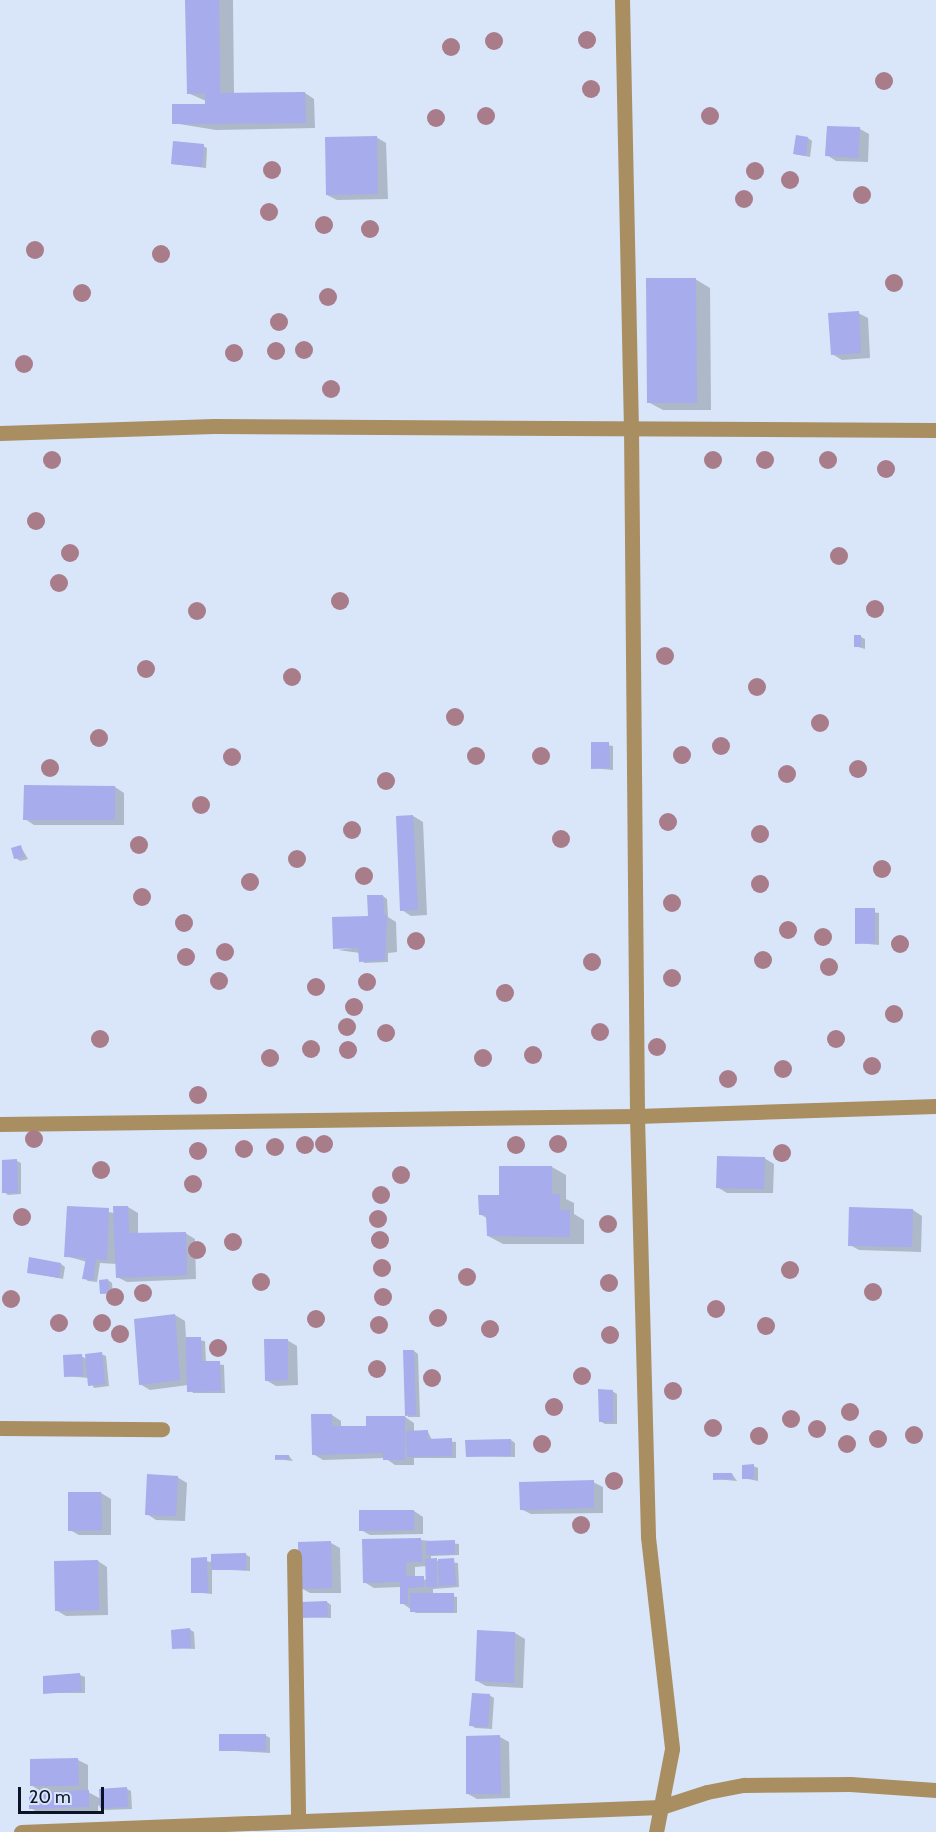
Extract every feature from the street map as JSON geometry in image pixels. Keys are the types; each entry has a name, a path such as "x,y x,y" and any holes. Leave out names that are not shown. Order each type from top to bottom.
{"street":[{"path":"622,0 631,426 637,1116 648,1537 672,1749 656,1832"},
{"path":"0,433 214,426 936,429"},
{"path":"0,1124 637,1116 936,1106"},
{"path":"0,1428 162,1429"},
{"path":"294,1556 298,1821"},
{"path":"21,1832 661,1807 707,1792 744,1785 850,1784 936,1790"}],"building":[{"path":"185,0 219,0 220,93 305,92 306,123 172,124 172,104 205,104 205,93 187,94"},
{"path":"827,126 860,127 858,158 825,156"},
{"path":"796,135 808,137 806,156 793,154"},
{"path":"377,136 378,194 326,195 325,137"},
{"path":"173,141 204,144 202,167 171,164"},
{"path":"646,278 696,278 697,403 647,403"},
{"path":"859,311 861,353 831,355 828,313"},
{"path":"854,635 861,635 861,647 854,647"},
{"path":"591,742 609,742 610,768 591,769"},
{"path":"24,785 115,786 115,820 23,820"},
{"path":"413,815 418,910 400,911 396,816"},
{"path":"21,845 24,857 14,859 11,848"},
{"path":"367,895 383,895 384,915 387,915 385,960 359,962 358,948 333,949 332,917 368,916"},
{"path":"855,908 875,908 875,943 855,944"},
{"path":"717,1156 765,1157 764,1189 716,1188"},
{"path":"17,1159 18,1193 2,1193 2,1160"},
{"path":"499,1166 552,1166 552,1194 560,1194 560,1210 570,1210 570,1237 487,1236 486,1215 479,1215 478,1195 499,1195"},
{"path":"67,1206 109,1208 107,1260 96,1259 93,1280 82,1279 86,1258 64,1257"},
{"path":"113,1206 128,1206 129,1233 186,1232 187,1275 116,1278"},
{"path":"849,1207 913,1209 912,1247 848,1246"},
{"path":"29,1257 61,1263 59,1278 27,1273"},
{"path":"108,1279 110,1293 100,1294 99,1280"},
{"path":"175,1314 180,1380 139,1385 134,1319"},
{"path":"186,1337 201,1337 202,1361 220,1361 221,1391 187,1392"},
{"path":"264,1339 288,1339 288,1380 265,1381"},
{"path":"403,1350 414,1350 416,1415 405,1416"},
{"path":"102,1352 105,1384 88,1386 85,1354"},
{"path":"82,1354 83,1376 64,1377 63,1355"},
{"path":"598,1389 613,1390 613,1422 599,1422"},
{"path":"311,1414 332,1414 332,1426 366,1426 366,1416 405,1416 405,1460 383,1460 383,1453 312,1455"},
{"path":"428,1430 428,1439 452,1438 452,1456 407,1457 406,1431"},
{"path":"511,1439 511,1456 466,1457 465,1440"},
{"path":"275,1455 289,1455 289,1459 275,1460"},
{"path":"754,1464 754,1479 742,1479 742,1465"},
{"path":"713,1473 732,1473 733,1479 713,1480"},
{"path":"147,1474 178,1476 176,1516 145,1515"},
{"path":"594,1480 594,1508 520,1510 519,1482"},
{"path":"68,1492 101,1492 102,1530 68,1531"},
{"path":"359,1510 414,1510 414,1530 359,1531"},
{"path":"421,1538 422,1562 406,1562 406,1576 424,1576 424,1587 408,1588 408,1604 400,1604 400,1582 363,1583 362,1539"},
{"path":"455,1540 455,1554 426,1555 426,1541"},
{"path":"331,1541 332,1588 299,1589 298,1542"},
{"path":"246,1553 246,1570 211,1570 211,1554"},
{"path":"207,1557 208,1593 191,1593 191,1558"},
{"path":"437,1558 437,1587 426,1587 425,1559"},
{"path":"454,1558 456,1585 439,1586 438,1559"},
{"path":"98,1560 99,1610 55,1611 54,1561"},
{"path":"410,1593 454,1593 454,1612 410,1612"},
{"path":"327,1601 328,1617 301,1618 301,1602"},
{"path":"190,1628 191,1648 172,1649 171,1630"},
{"path":"477,1630 515,1632 514,1683 475,1681"},
{"path":"80,1673 82,1691 43,1694 43,1676"},
{"path":"472,1693 490,1694 488,1727 469,1726"},
{"path":"219,1734 266,1734 266,1751 219,1751"},
{"path":"500,1735 501,1794 466,1794 466,1736"},
{"path":"78,1758 79,1786 30,1786 30,1759"},
{"path":"127,1787 128,1807 100,1808 99,1789"},
{"path":"89,1790 89,1807 29,1809 29,1793"}]}
